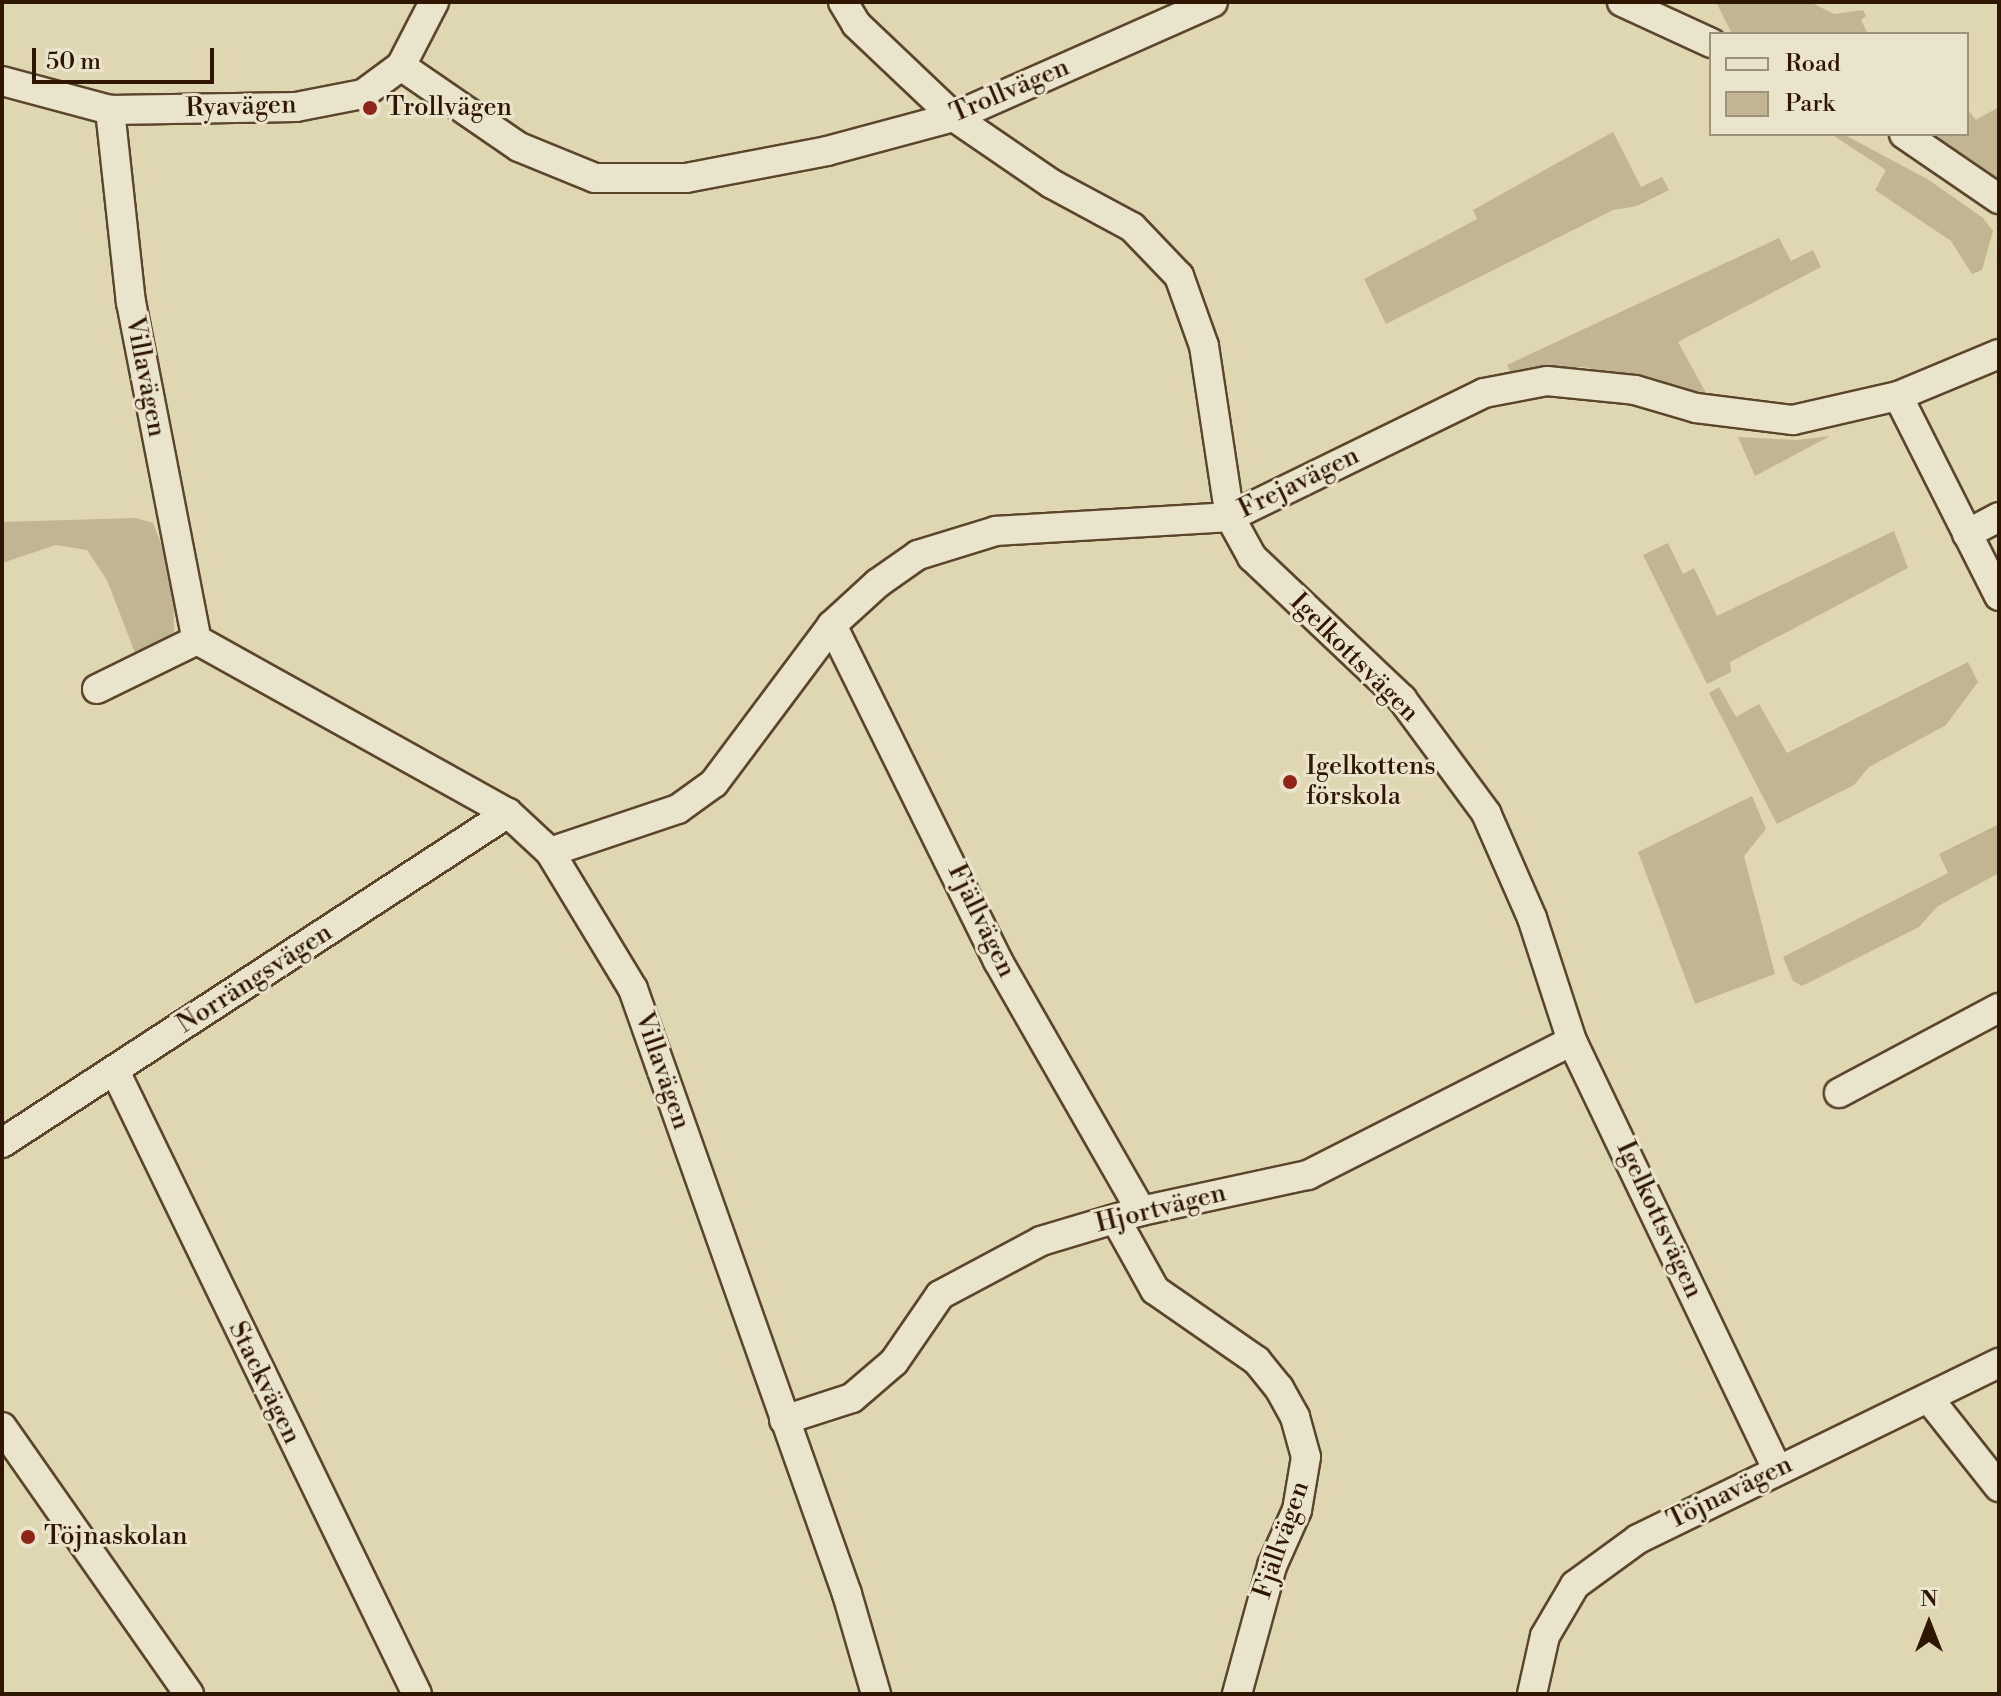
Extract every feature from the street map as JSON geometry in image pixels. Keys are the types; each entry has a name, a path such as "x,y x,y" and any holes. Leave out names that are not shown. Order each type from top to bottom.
{"street":[{"name":"Ryavägen","path":"2,81 110,110 296,107 363,94 401,66 434,2"},
{"name":"Igelkottsvägen","path":"843,2 856,24 954,117 1052,184 1132,227 1179,276 1204,346 1230,517 1252,557 1402,699 1486,813 1532,918 1572,1041 1777,1469"},
{"name":"Trollvägen","path":"401,66 519,147 595,178 686,178 827,151 954,117 1213,2"},
{"path":"1622,2 1657,9 1709,42"},
{"name":"Villavägen","path":"110,110 131,302 197,640 508,813 550,852 633,989 847,1594 876,1694"},
{"path":"1907,136 1999,199"},
{"name":"Frejavägen","path":"550,852 678,809 714,783 832,625 878,583 918,555 996,531 1230,517 1484,393 1547,381 1635,390 1696,408 1793,420 1898,396 1999,354"},
{"path":"1898,396 1999,596"},
{"path":"1967,534 1999,517"},
{"name":"Fjällvägen","path":"832,625 1128,1215 1155,1290 1257,1361 1279,1388 1295,1417 1306,1457 1297,1510 1272,1566 1237,1694"},
{"path":"97,689 197,640"},
{"name":"Norrängsvägen","path":"2,1143 508,813"},
{"path":"1839,1093 1999,1008"},
{"name":"Hjortvägen","path":"784,1420 852,1398 894,1362 940,1295 1041,1241 1128,1215 1308,1175 1572,1041"},
{"name":"Stackvägen","path":"115,1071 417,1694"},
{"name":"Töjnavägen","path":"1532,1694 1545,1636 1575,1585 1638,1539 1777,1469 1930,1400 1999,1363"},
{"path":"1930,1400 1999,1487"},
{"path":"2,1427 189,1694"}],"green space":[{"path":"1716,2 1810,2 1834,14 1863,10 1866,16 1861,20 1867,32 1731,32"},
{"path":"1997,108 1999,111 1999,179 1937,136 1969,136 1969,111 1976,120"},
{"path":"1613,132 1641,187 1662,177 1669,190 1637,206 1613,210 1386,324 1364,279 1477,219 1473,210"},
{"path":"1834,136 1847,136 1929,180 1983,218 1993,231 1982,270 1972,274 1951,241 1875,190 1886,170"},
{"path":"1779,238 1791,261 1813,250 1821,267 1678,342 1706,393 1583,367 1511,373 1507,365"},
{"path":"1830,436 1755,476 1738,437 1797,440"},
{"path":"135,518 153,523 160,541 173,584 174,632 137,658 107,580 87,550 56,545 2,563 2,522"},
{"path":"1894,531 1908,568 1730,662 1731,672 1707,684 1643,555 1668,543 1683,574 1694,568 1717,616"},
{"path":"1968,662 1978,682 1946,725 1869,767 1854,785 1777,824 1709,693 1719,687 1736,717 1759,704 1787,753"},
{"path":"1752,796 1766,829 1744,856 1775,974 1695,1004 1638,852"},
{"path":"1999,824 1999,873 1938,906 1919,927 1802,986 1793,981 1783,957 1948,873 1939,854"}],"place":[{"name":"Trollvägen","path":"370,108"},
{"name":"Igelkottens förskola","path":"1290,782"},
{"name":"Töjnaskolan","path":"28,1537"}]}
